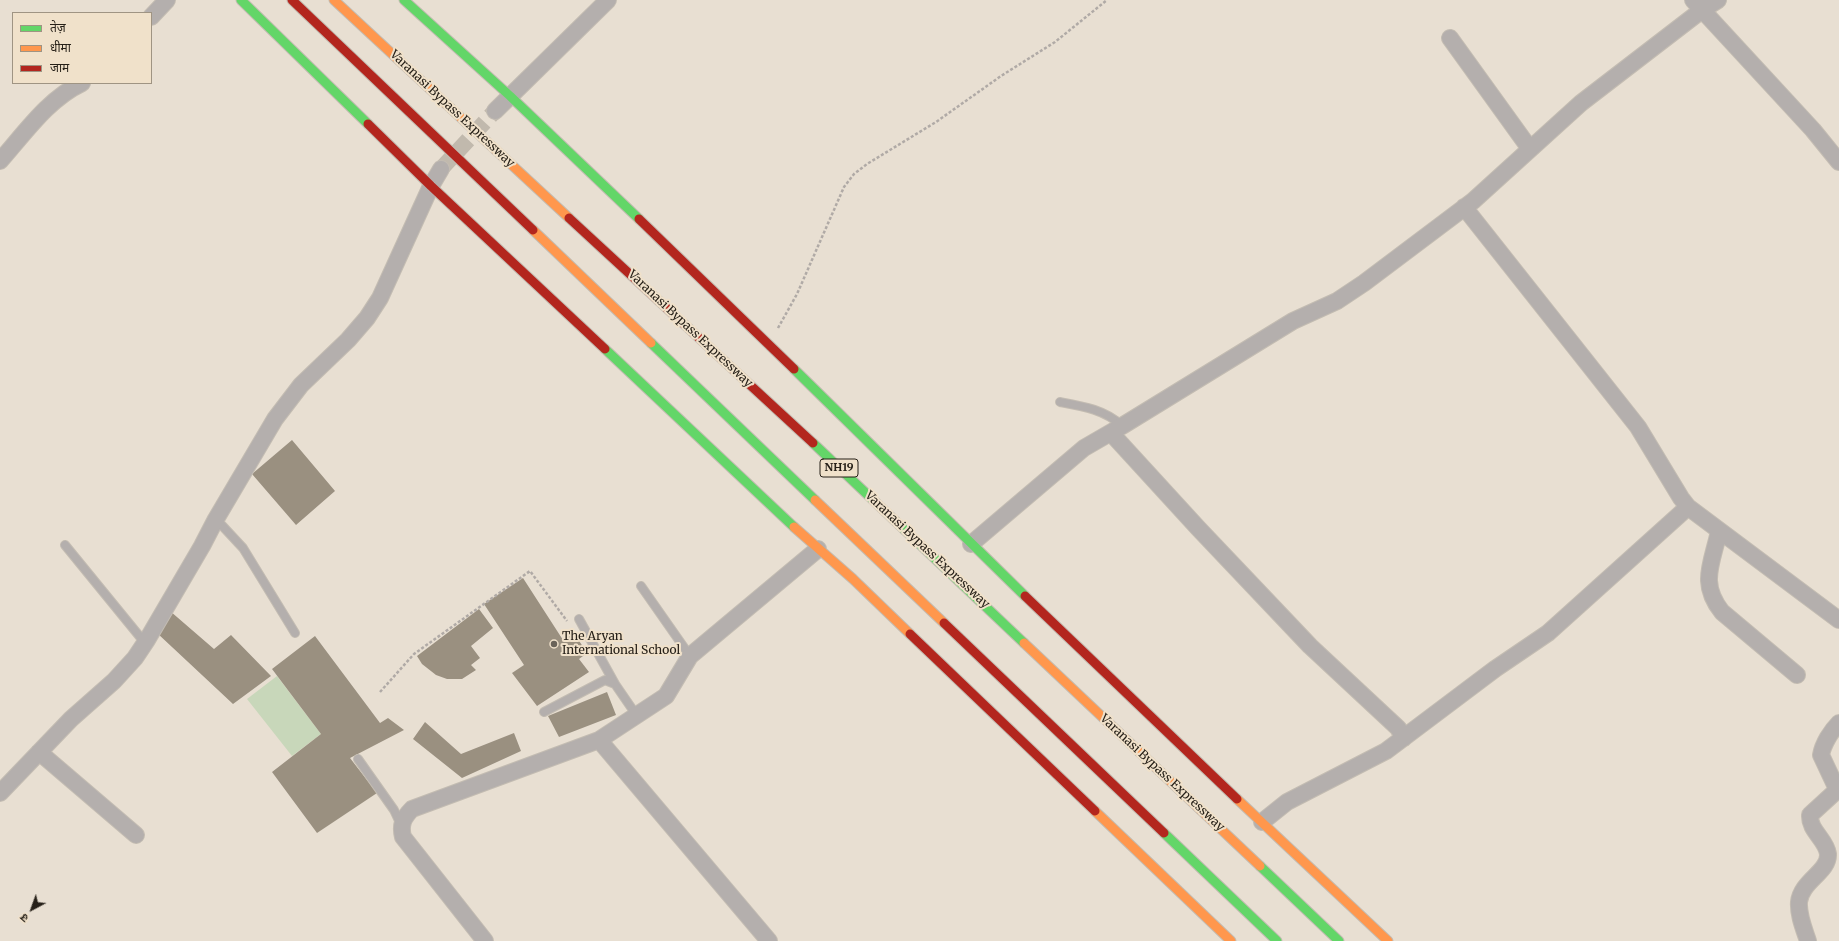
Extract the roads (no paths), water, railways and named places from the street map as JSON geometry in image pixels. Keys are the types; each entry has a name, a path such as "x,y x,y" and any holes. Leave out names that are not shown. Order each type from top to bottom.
{"main road":[{"path":"241,0 431,186 858,585 1225,939"},
{"path":"292,0 1277,941"},
{"name":"Varanasi Bypass Expressway","path":"334,0 861,488 1339,941"},
{"path":"404,0 510,96 766,342 971,544 1156,723 1388,941"}],"street":[{"path":"152,16 167,0"},
{"path":"495,111 608,0"},
{"path":"971,544 1084,448 1294,321 1338,301 1364,283 1464,207 1581,103 1697,5 1718,0"},
{"path":"1697,5 1813,130 1839,162"},
{"path":"1450,38 1530,149"},
{"path":"0,160 53,102 69,89 80,84"},
{"path":"0,792 71,719 114,681 135,658 146,643 216,519 275,419 301,385 348,340 367,318 380,298 431,186 441,169"},
{"path":"1464,207 1638,427 1688,507 1839,620"},
{"path":"1117,429 1198,528 1310,646 1398,728 1404,738"},
{"path":"1262,822 1276,809 1287,802 1386,751 1501,665 1548,633 1688,507"},
{"path":"1719,531 1708,580 1713,601 1722,612 1797,675"},
{"path":"485,941 403,837 402,826 406,815 412,809 599,740 637,716 666,696 690,656 818,549"},
{"path":"1808,941 1799,904 1800,895 1804,887 1824,866 1828,854 1826,847 1812,826 1810,815 1834,793 1836,787 1821,755 1822,750 1839,724"},
{"path":"599,740 762,939"},
{"path":"39,752 136,835"}],"lane":[{"path":"1060,402 1082,406 1107,415 1117,429"},
{"path":"216,519 243,548 295,633"},
{"path":"65,545 146,643"},
{"path":"641,586 690,656"},
{"path":"579,619 615,684 637,716"},
{"path":"544,712 605,680 615,684"},
{"path":"358,760 394,810 402,826"}],"tunnel":[{"path":"441,169 495,111"}],"place":[{"name":"The Aryan International School","path":"554,644"}]}
